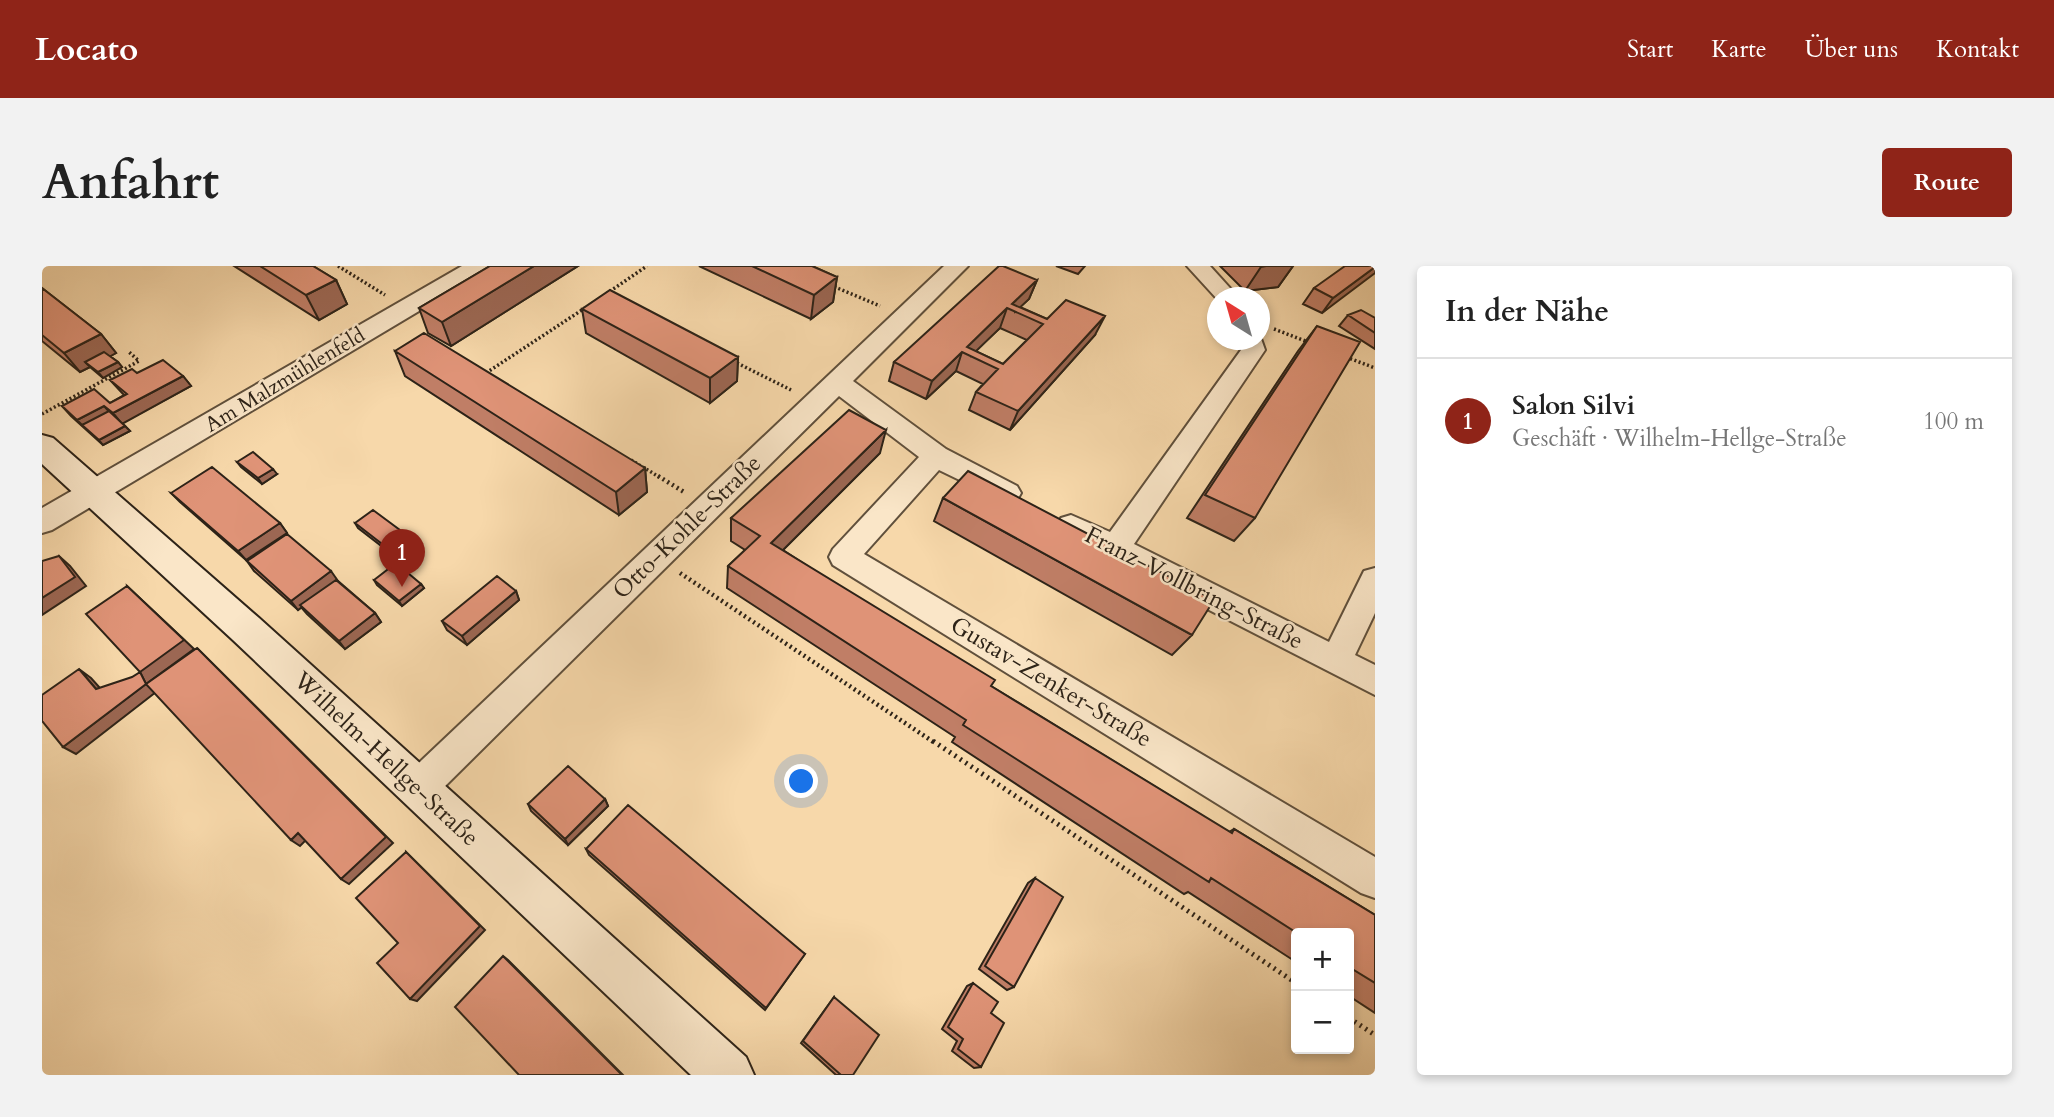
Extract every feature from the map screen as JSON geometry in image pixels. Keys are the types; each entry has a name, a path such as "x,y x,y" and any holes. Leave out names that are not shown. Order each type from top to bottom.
{"main road":[{"name":"Wilhelm-Hellge-Straße","path":"42,446 92,494 246,629 728,1075"}],"street":[{"name":"Am Malzmühlenfeld","path":"42,522 478,266"},
{"name":"Otto-Kohle-Straße","path":"418,789 957,266"},
{"path":"1198,266 1218,287"},
{"path":"1115,548 1253,350"},
{"name":"Franz-Vollbring-Straße","path":"837,382 936,456 1375,681"},
{"name":"Gustav-Zenker-Straße","path":"936,456 844,557 1375,879"},
{"path":"1336,662 1375,580"}],"path":[{"path":"338,266 407,308"},
{"path":"618,301 605,294 647,266"},
{"path":"822,281 904,317"},
{"path":"826,291 833,286"},
{"path":"486,373 594,302"},
{"path":"1270,335 1316,345"},
{"path":"42,414 139,361 129,352"},
{"path":"1339,354 1375,368"},
{"path":"729,358 816,403"},
{"path":"476,367 498,380"},
{"path":"626,457 709,507"},
{"path":"656,557 1291,980"},
{"path":"1354,1021 1375,1035"}],"building":[{"path":"260,266 313,266 336,280 306,295"},
{"path":"490,266 534,266 442,322 419,308"},
{"path":"752,266 812,266 837,277 814,295"},
{"path":"999,266 1037,280 1012,304 1047,319 1066,300 1105,316 1018,411 976,392 998,369 962,352 932,381 894,362","holes":["1007,308 1043,324 1003,364 967,347"]},
{"path":"1345,266 1375,267 1333,298 1314,288"},
{"path":"42,288 101,334 64,353 42,335"},
{"path":"610,290 738,357 710,378 582,309"},
{"path":"1361,310 1375,318 1375,333 1348,315"},
{"path":"1317,326 1360,342 1255,518 1205,495"},
{"path":"424,333 645,468 616,492 395,351"},
{"path":"104,352 118,362 98,372 85,362"},
{"path":"163,360 183,376 113,413 104,406 77,420 62,406 94,389 110,403 127,394 110,380 132,369 137,373"},
{"path":"849,410 886,430 771,543 995,680 991,686 1232,833 1234,829 1375,915 1375,983 1354,970 1354,928 1291,929 1211,878 1209,882 963,725 966,720 728,566 760,536 731,518"},
{"path":"109,411 125,426 99,440 82,425"},
{"path":"253,452 273,469 258,478 237,462"},
{"path":"212,467 280,523 238,551 171,493"},
{"path":"968,471 1214,600 1192,635 943,498"},
{"path":"373,510 404,533 386,547 355,523"},
{"path":"287,534 331,571 291,601 247,561"},
{"path":"59,556 75,577 42,598 42,561"},
{"path":"396,563 421,584 399,601 374,580"},
{"path":"497,576 516,591 462,636 442,621"},
{"path":"336,580 375,613 339,641 300,605"},
{"path":"127,586 184,640 140,672 86,614"},
{"path":"197,648 386,837 341,879 298,833 291,840 146,684"},
{"path":"79,669 96,689 140,672 146,684 63,747 42,721 42,695"},
{"path":"568,766 605,799 565,839 528,804"},
{"path":"628,805 805,954 766,1008 586,849"},
{"path":"406,852 480,926 410,999 377,963 398,943 356,898"},
{"path":"1035,878 1063,897 1014,987 985,966"},
{"path":"503,956 622,1075 519,1075 455,1007"},
{"path":"973,983 998,1002 991,1013 1004,1023 981,1067 958,1049 963,1039 948,1027"},
{"path":"834,997 879,1035 853,1075 841,1075 803,1041"}],"place":[{"name":"Salon Silvi","path":"402,587"}]}
